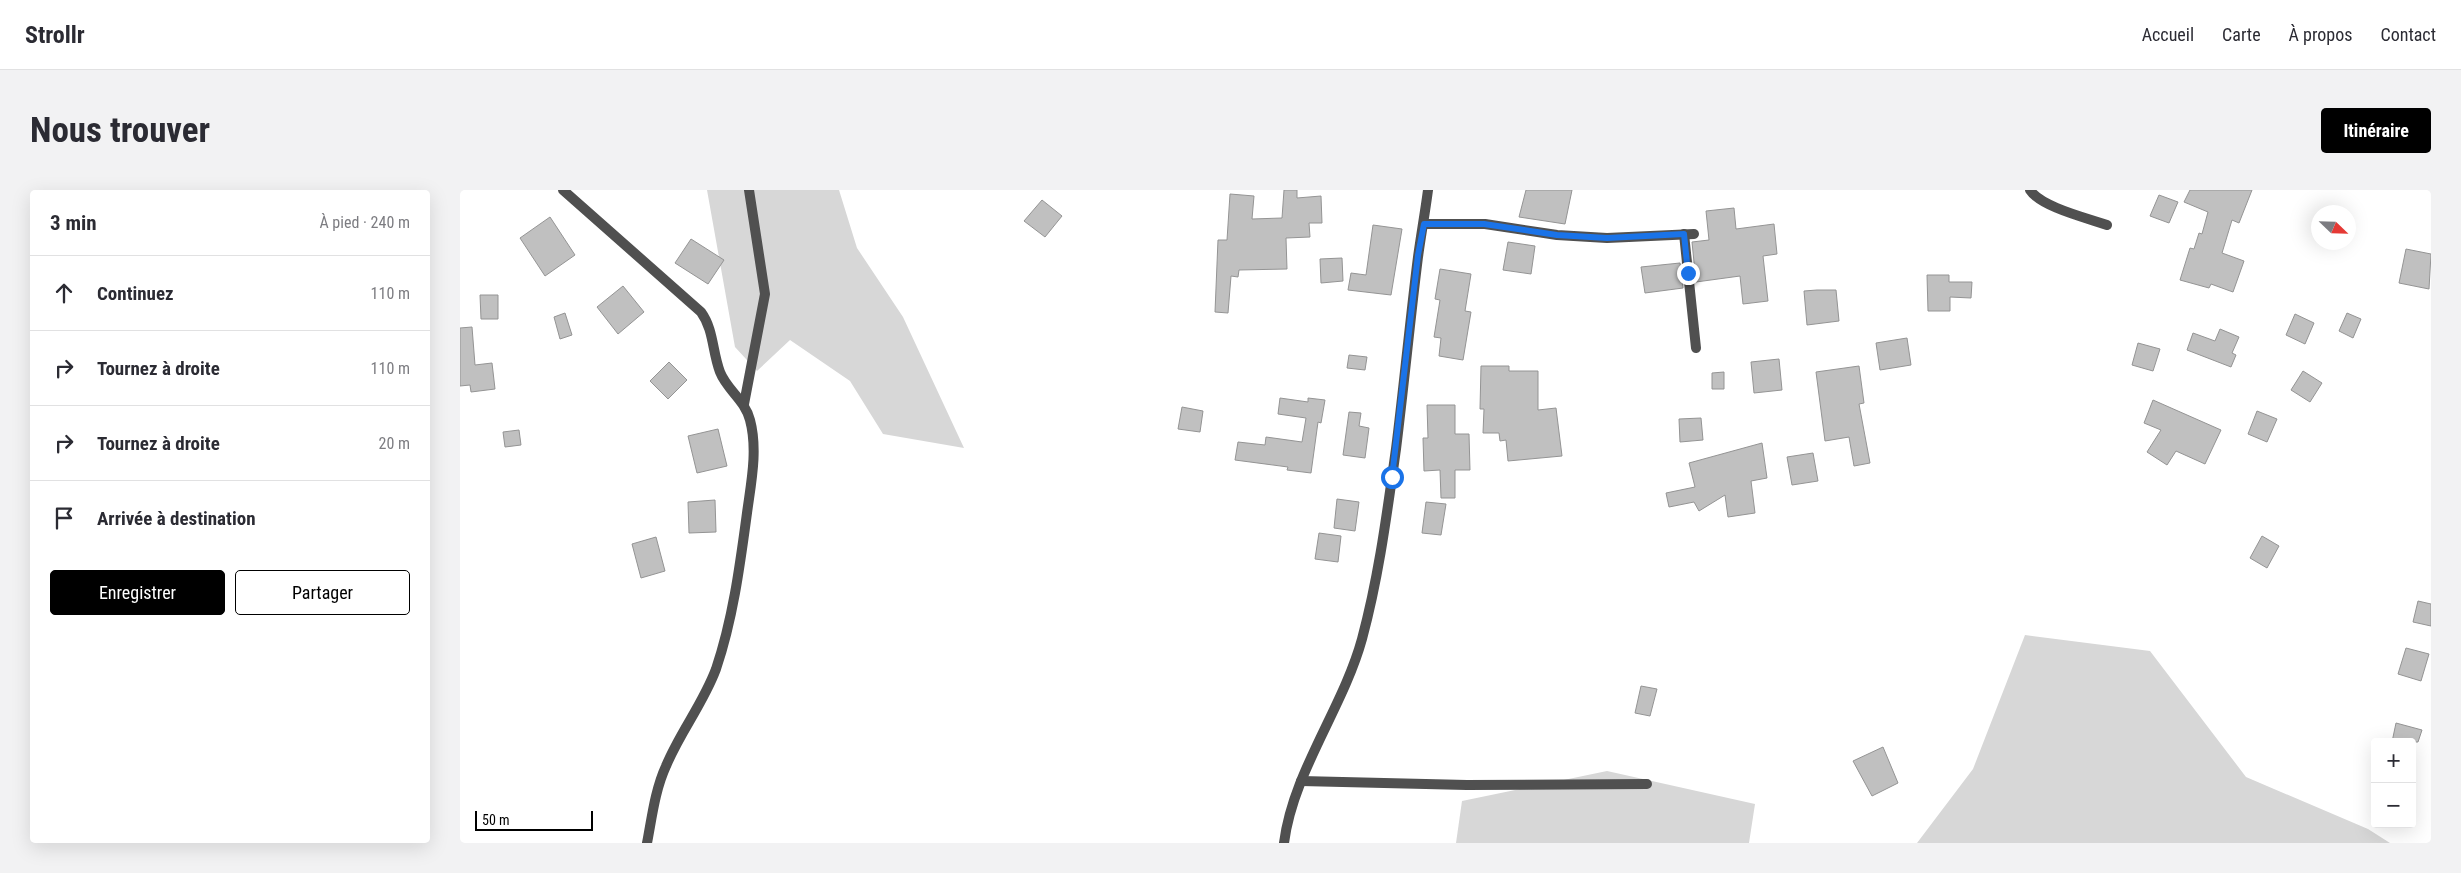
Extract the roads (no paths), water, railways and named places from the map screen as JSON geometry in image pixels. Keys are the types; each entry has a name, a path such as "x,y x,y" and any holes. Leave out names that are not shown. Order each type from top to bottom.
{"street":[{"path":"563,190 701,312 708,322 721,374 744,404 750,419 753,439 753,472 737,581 728,623 716,668 705,696 666,765 661,779 647,843"},
{"path":"744,404 766,294 749,190"},
{"path":"1284,843 1286,830 1301,781 1338,703 1361,641 1376,582 1388,516 1418,255 1428,190"},
{"path":"2030,190 2034,196 2046,203 2107,225"},
{"path":"1424,224 1484,224 1557,235 1607,238 1689,234 1696,348"},
{"path":"1301,781 1467,785 1647,784"}]}
